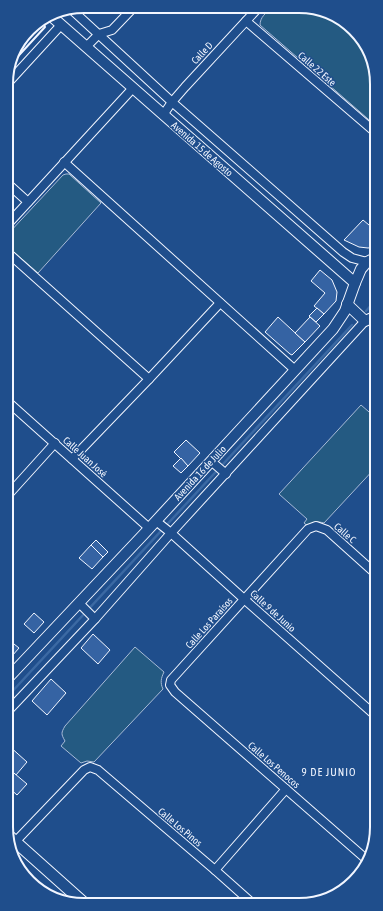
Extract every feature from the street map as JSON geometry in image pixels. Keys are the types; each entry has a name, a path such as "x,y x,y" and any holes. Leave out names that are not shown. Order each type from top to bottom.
{"main road":[{"path":"14,840 77,897"}],"street":[{"name":"Avenida 15 de Agosto","path":"76,13 172,102 343,252 352,258 370,260"},
{"path":"86,47 100,34 112,30 128,13"},
{"name":"Calle D","path":"164,115 172,102 185,87 253,13"},
{"name":"Avenida 15 de Agosto","path":"55,19 355,283"},
{"name":"Calle 22 Este","path":"246,21 370,128"},
{"path":"14,77 61,25"},
{"path":"13,218 132,88"},
{"path":"64,162 295,370"},
{"path":"13,189 28,202"},
{"path":"13,257 148,379"},
{"name":"Avenida 16 de Julio","path":"13,705 87,611 149,528 158,522 333,329 345,310 361,269 370,261"},
{"path":"72,459 220,303"},
{"path":"347,304 356,312 368,319"},
{"name":"Avenida 16 de Julio","path":"13,674 87,611 170,531 368,319"},
{"name":"Calle Juan José","path":"13,406 149,528"},
{"path":"13,489 55,443"},
{"path":"213,462 224,473"},
{"name":"Calle 9 de Junio","path":"158,522 170,531 370,711"},
{"name":"Calle C","path":"316,526 327,530 370,569"},
{"name":"Calle Los Paraísos","path":"170,686 171,680 244,599 308,529 316,526"},
{"name":"Calle Los Penocos","path":"170,686 363,857"},
{"name":"Calle Los Pinos","path":"14,836 84,770 90,767 94,768 246,898"},
{"path":"215,870 286,789"}],"shaded area":[{"path":"266,13 313,14 330,20 349,34 365,57 368,66 370,84 370,121 260,25 262,17"},
{"path":"69,174 101,203 38,273 13,251 13,229 63,175"},
{"path":"361,405 370,413 370,473 324,523 316,522 308,526 304,523 307,519 279,494"},
{"path":"135,647 164,672 161,680 163,689 94,762 87,761 81,763 61,746 65,741 62,735 63,730"}],"building":[{"path":"363,220 370,226 370,248 359,247 344,240"},
{"path":"320,270 332,280 337,292 336,301 324,314 314,306 325,293 311,281"},
{"path":"317,308 324,314 316,322 309,316"},
{"path":"278,317 305,342 292,355 265,332"},
{"path":"310,317 320,326 305,342 295,333"},
{"path":"186,440 200,453 188,466 174,452"},
{"path":"181,458 188,466 181,473 173,466"},
{"path":"96,540 108,552 103,557 91,545"},
{"path":"91,545 103,557 92,569 79,558"},
{"path":"34,613 44,622 34,633 24,624"},
{"path":"93,634 110,650 98,664 81,648"},
{"path":"14,644 19,648 13,655"},
{"path":"51,679 66,693 47,715 32,701"},
{"path":"13,749 27,762 16,775 13,772"},
{"path":"13,772 27,784 17,795 13,791"}],"waterway":[{"path":"366,311 370,307"},
{"path":"13,691 352,325"}],"wall":[{"path":"19,55 45,27 44,25"}],"district":[{"name":"9 DE JUNIO","path":"329,772"}]}
